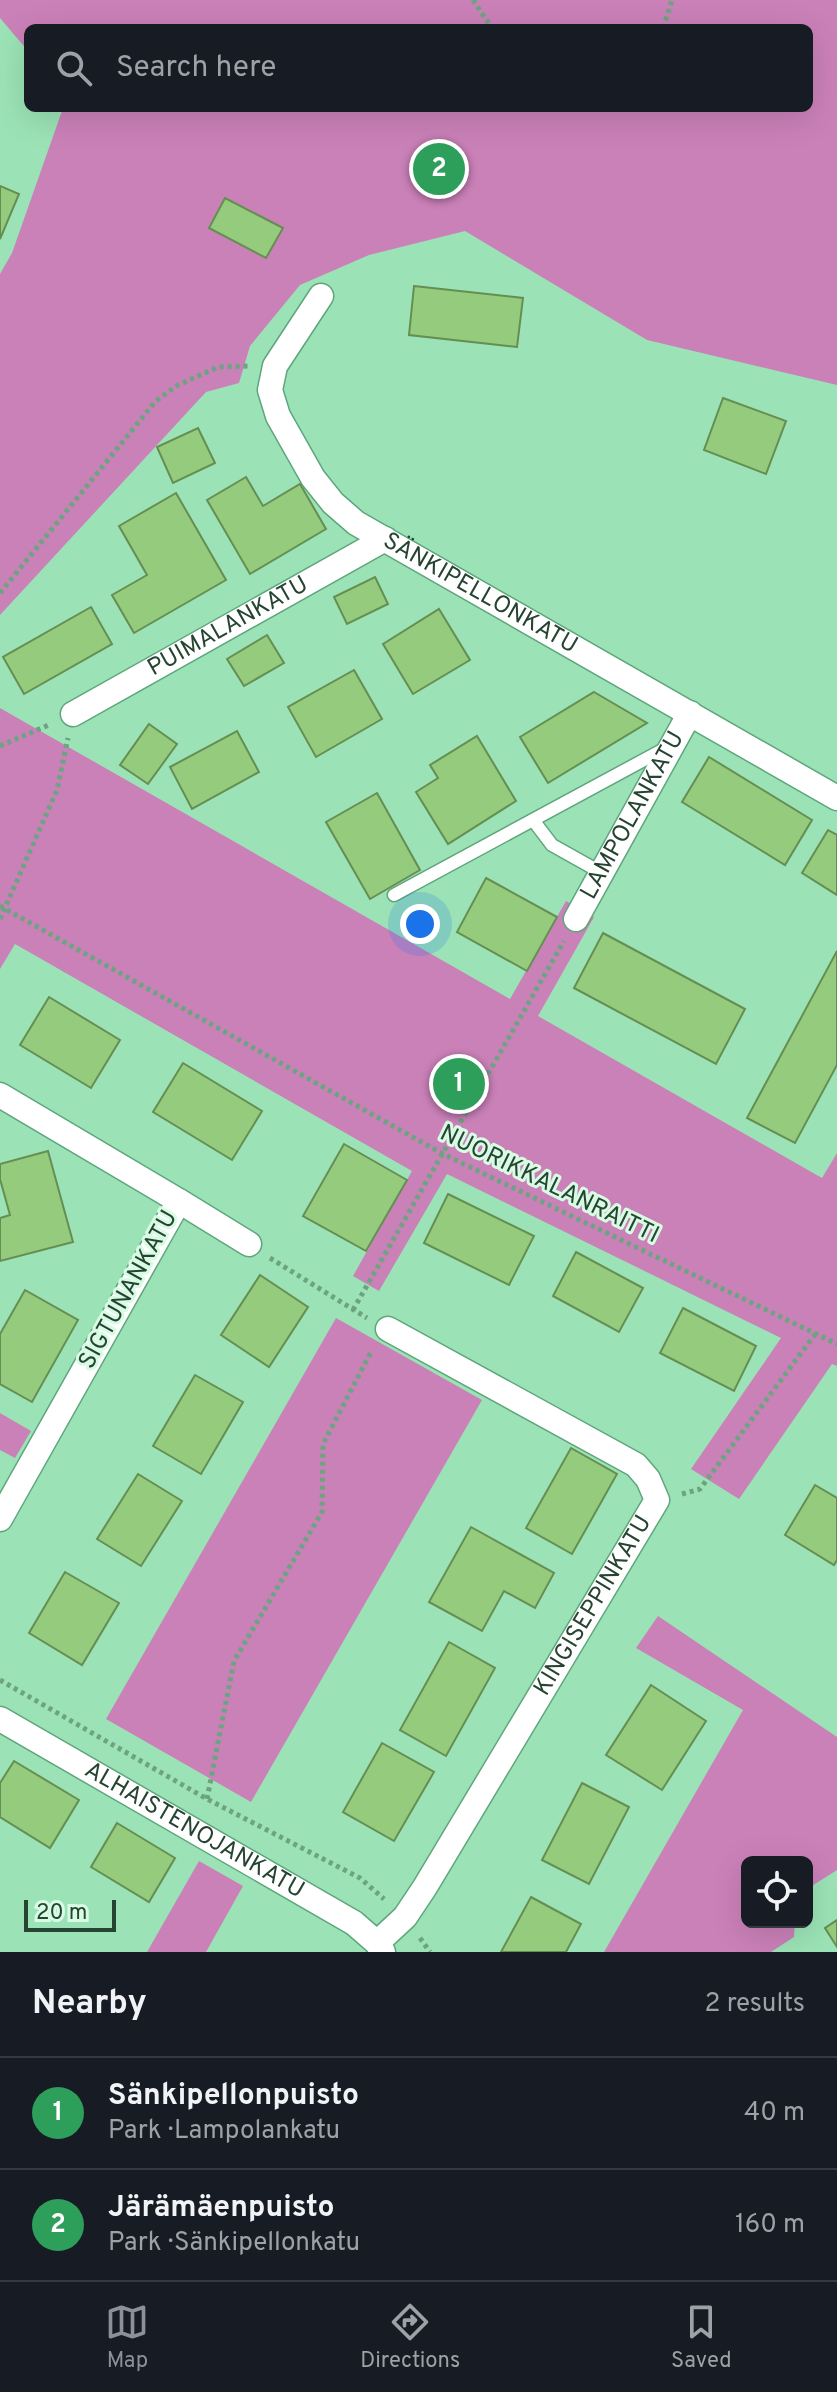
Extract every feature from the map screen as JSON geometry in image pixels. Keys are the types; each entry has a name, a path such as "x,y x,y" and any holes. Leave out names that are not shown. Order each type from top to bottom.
{"street":[{"path":"275,366 321,296"},
{"name":"SÄNKIPELLONKATU","path":"275,366 270,390 278,416 313,478 333,503 356,523 837,798"},
{"name":"PUIMALANKATU","path":"73,714 385,539"},
{"name":"LAMPOLANKATU","path":"576,919 690,713"},
{"name":"SIGTUNANKATU","path":"0,1095 179,1201 0,1519"},
{"path":"179,1201 249,1244"},
{"name":"KINGISEPPINKATU","path":"380,1947 425,1887 657,1500 648,1479 636,1465 388,1329"},
{"name":"ALHAISTENOJANKATU","path":"0,1719 354,1923 380,1947"}],"lane":[{"path":"394,895 673,745"},
{"path":"533,820 552,845 602,873"}],"path":[{"path":"473,0 489,24"},
{"path":"664,24 672,0"},
{"path":"0,593 155,402 176,386 218,367 275,366"},
{"path":"0,746 73,714"},
{"path":"0,919 57,790 73,714"},
{"name":"NUORIKKALANRAITTI","path":"3,908 443,1154 837,1344"},
{"path":"353,1310 576,919"},
{"path":"207,1799 234,1661 322,1512 323,1444 372,1351 388,1329 249,1244"},
{"path":"657,1500 700,1489 816,1333"},
{"path":"0,1680 207,1799 360,1878 405,1917 430,1952"}],"shaded area":[{"path":"0,0 837,0 837,385 647,340 465,231 369,255 300,285 250,346 239,383 206,392 0,615 0,274 12,253 62,112 813,112 813,24 24,24 24,46 0,18"},
{"path":"0,708 510,999 566,901 594,917 538,1016 822,1178 837,1153 837,1366 832,1364 739,1499 691,1469 781,1338 447,1174 379,1291 353,1276 412,1171 15,944 0,969"},
{"path":"336,1318 482,1400 251,1802 106,1719"},
{"path":"0,1413 31,1431 15,1458 0,1450"},
{"path":"658,1616 837,1737 837,1870 813,1885 813,1856 741,1856 741,1928 795,1928 794,1937 771,1952 604,1952 743,1710 636,1648"},
{"path":"199,1861 243,1886 206,1952 147,1952"}],"building":[{"path":"0,186 19,194 0,239"},
{"path":"225,198 283,228 266,258 209,228"},
{"path":"414,286 523,298 517,347 409,335"},
{"path":"723,398 786,421 766,474 704,450"},
{"path":"198,428 215,463 173,483 157,447"},
{"path":"246,477 263,506 300,484 326,529 250,574 207,500"},
{"path":"176,493 226,580 134,633 112,595 147,575 119,526"},
{"path":"375,577 388,604 347,624 334,597"},
{"path":"91,607 112,644 24,694 3,657"},
{"path":"439,609 470,660 413,694 383,644"},
{"path":"267,635 284,663 244,686 227,659"},
{"path":"354,670 382,719 316,757 288,707"},
{"path":"594,692 647,723 548,783 520,737"},
{"path":"149,724 177,744 148,784 120,765"},
{"path":"237,731 259,772 192,809 170,767"},
{"path":"477,736 516,801 448,844 416,792 438,778 430,765"},
{"path":"709,757 812,820 785,865 682,802"},
{"path":"377,793 420,870 370,899 326,822"},
{"path":"828,830 837,835 837,895 802,873"},
{"path":"486,878 557,917 527,971 457,932"},
{"path":"603,933 745,1009 716,1064 574,988"},
{"path":"837,951 837,1065 795,1143 747,1118"},
{"path":"49,997 120,1040 91,1088 20,1045"},
{"path":"183,1063 262,1111 232,1160 153,1112"},
{"path":"344,1144 407,1180 366,1251 303,1216"},
{"path":"48,1151 73,1242 0,1261 0,1218 10,1215 0,1179 0,1164"},
{"path":"448,1194 534,1236 509,1285 424,1243"},
{"path":"576,1252 643,1288 619,1332 553,1296"},
{"path":"260,1275 308,1307 269,1367 221,1335"},
{"path":"25,1290 78,1320 32,1402 0,1384 0,1334"},
{"path":"683,1308 756,1346 734,1391 660,1353"},
{"path":"195,1375 243,1402 201,1474 153,1446"},
{"path":"571,1448 617,1474 572,1554 526,1528"},
{"path":"138,1474 182,1501 141,1566 97,1539"},
{"path":"815,1485 837,1498 837,1560 834,1565 785,1535"},
{"path":"471,1527 554,1573 535,1608 504,1591 482,1631 429,1602"},
{"path":"65,1572 119,1603 82,1665 29,1633"},
{"path":"449,1642 495,1668 446,1756 400,1730"},
{"path":"651,1685 706,1721 662,1790 606,1755"},
{"path":"382,1743 434,1772 394,1841 343,1812"},
{"path":"14,1761 79,1800 50,1848 0,1817 0,1783"},
{"path":"582,1783 629,1807 589,1884 542,1860"},
{"path":"117,1823 175,1858 149,1902 91,1867"},
{"path":"531,1897 581,1924 566,1952 501,1952"},
{"path":"837,1920 837,1947 825,1928"}],"place":[{"name":"Järämäenpuisto","path":"439,169"},
{"name":"Sänkipellonpuisto","path":"459,1084"}]}
